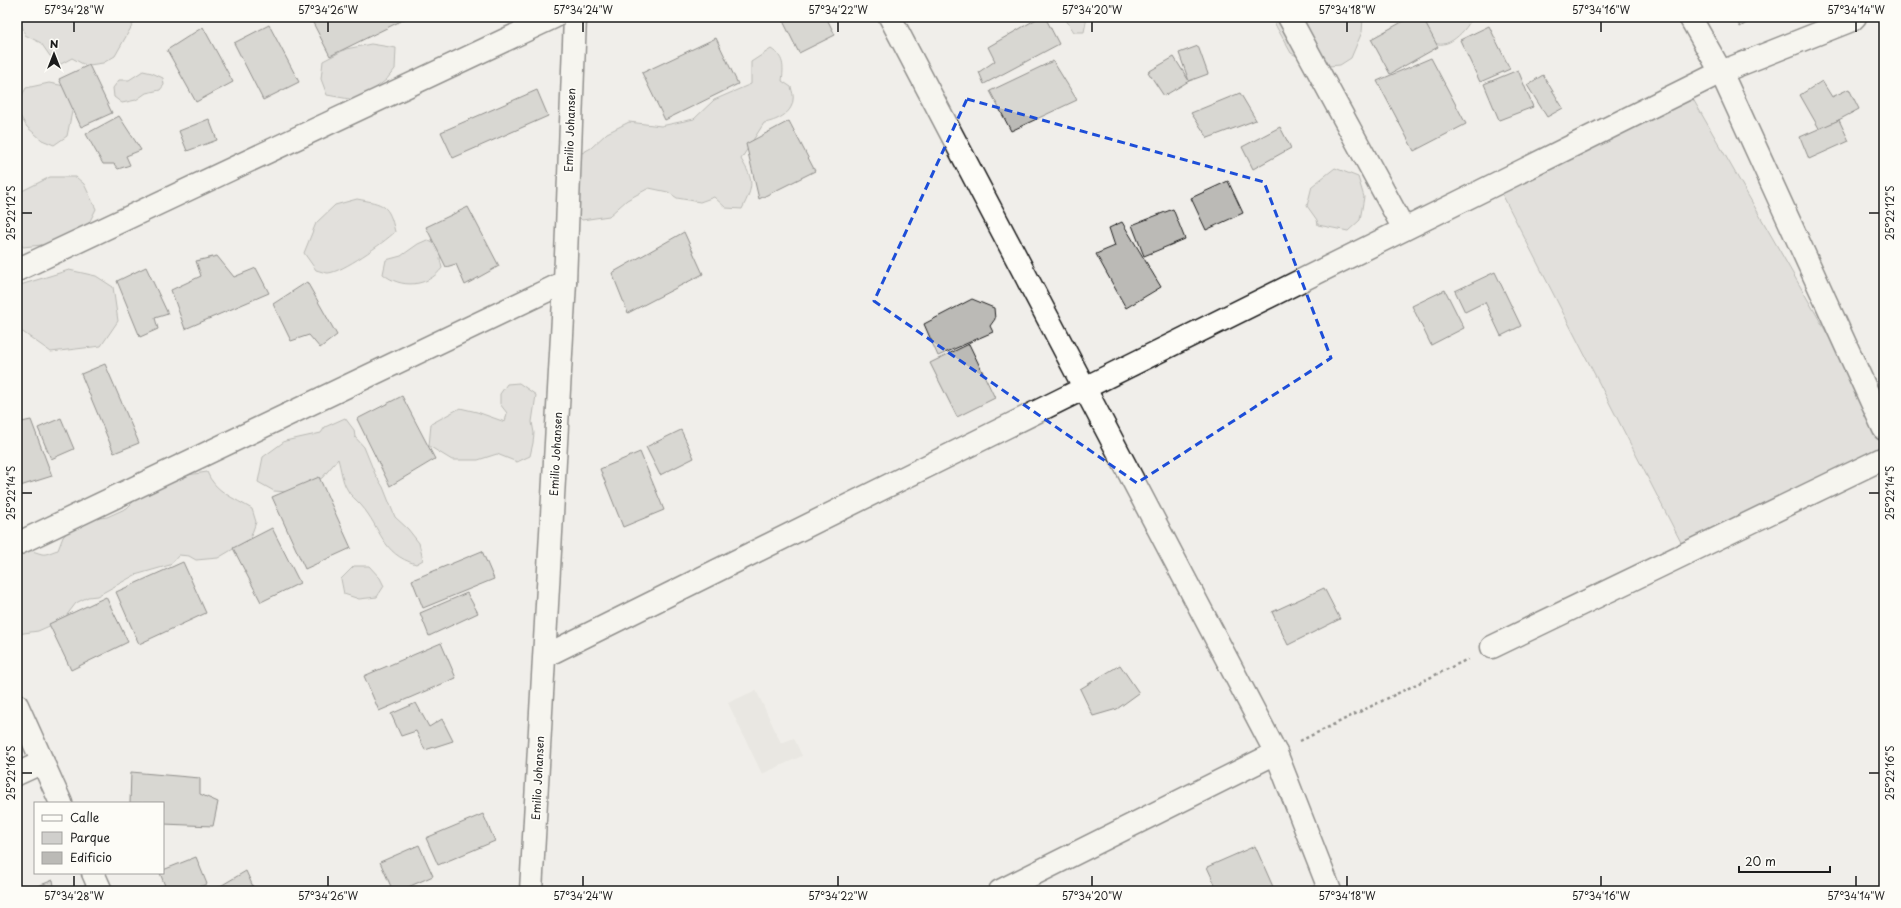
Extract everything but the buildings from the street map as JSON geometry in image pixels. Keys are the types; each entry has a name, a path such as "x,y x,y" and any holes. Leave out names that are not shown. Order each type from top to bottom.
{"street":[{"path":"17,270 554,17"},
{"name":"Emilio Johansen","path":"531,891 565,282 574,17"},
{"path":"890,17 1276,753 1330,891"},
{"path":"1289,17 1404,229"},
{"path":"1690,17 1721,72 1884,429"},
{"path":"545,656 1721,72 1852,20 1855,17"},
{"path":"17,544 565,282"},
{"path":"1492,647 1884,458"},
{"path":"17,705 62,802"},
{"path":"1000,891 1276,753"},
{"path":"17,774 43,762"},
{"path":"93,874 101,891"}],"path":[{"path":"1276,753 1492,647"}],"highlighted area":[{"path":"967,99 1264,182 1331,358 1137,483 874,301"}],"shaded area":[{"path":"756,690 781,743 794,738 802,756 762,774 728,703"}],"green space":[{"path":"24,17 137,17 115,56 103,63 89,65 83,64 72,58 61,64 50,56 41,43 25,35 20,20"},
{"path":"1064,17 1087,17 1084,32 1074,32"},
{"path":"1271,17 1363,17 1362,32 1351,58 1340,65 1318,67 1291,53"},
{"path":"1412,17 1472,17 1466,28 1456,38 1444,44 1438,44 1429,39"},
{"path":"371,44 396,48 395,69 386,80 368,94 355,100 327,95 321,79 323,61 346,49"},
{"path":"771,49 781,59 783,66 782,81 791,87 793,100 787,113 778,119 764,123 741,159 751,183 749,194 742,209 726,208 714,197 700,202 677,198 668,192 649,188 627,200 609,216 582,220 570,209 571,159 591,148 607,133 629,122 661,126 694,119 714,100 751,84 751,62"},
{"path":"143,71 163,78 164,85 160,90 146,93 136,100 122,103 114,97 113,88 119,80 129,80"},
{"path":"49,83 70,87 74,102 67,136 54,145 42,140 27,127 17,111 17,104 26,88"},
{"path":"1693,99 1884,433 1884,458 1687,554 1501,192"},
{"path":"1335,168 1358,177 1364,197 1360,220 1348,231 1318,225 1317,220 1307,206 1312,186"},
{"path":"50,177 76,177 84,184 96,209 88,225 69,242 23,247 17,238 17,200 20,192"},
{"path":"357,199 373,202 384,207 390,216 395,232 372,250 343,268 328,273 316,270 304,253 316,223 335,205"},
{"path":"427,240 443,248 440,259 442,268 436,274 422,282 406,284 390,279 383,274 386,260 401,256 418,244"},
{"path":"69,270 96,276 113,287 118,321 101,346 51,352 17,328 17,286"},
{"path":"519,383 536,395 532,422 534,433 530,456 517,462 497,454 478,460 452,460 429,446 431,424 460,408 477,412 505,422 507,413 500,404 500,394 507,384"},
{"path":"345,418 354,430 355,437 364,447 395,517 408,529 419,543 423,560 416,564 404,560 383,540 368,514 348,491 338,459 322,478 287,492 274,491 258,482 263,457 285,441 321,433 325,427"},
{"path":"207,472 210,479 220,490 252,509 256,522 250,539 218,558 196,560 189,556 179,555 170,565 135,575 97,596 88,597 76,603 63,620 38,631 17,634 17,551 26,550 44,554 58,550 63,537 78,521 107,517 127,508 137,498 175,477"},
{"path":"354,566 369,566 380,578 384,586 377,597 359,599 344,594 341,579"}]}
